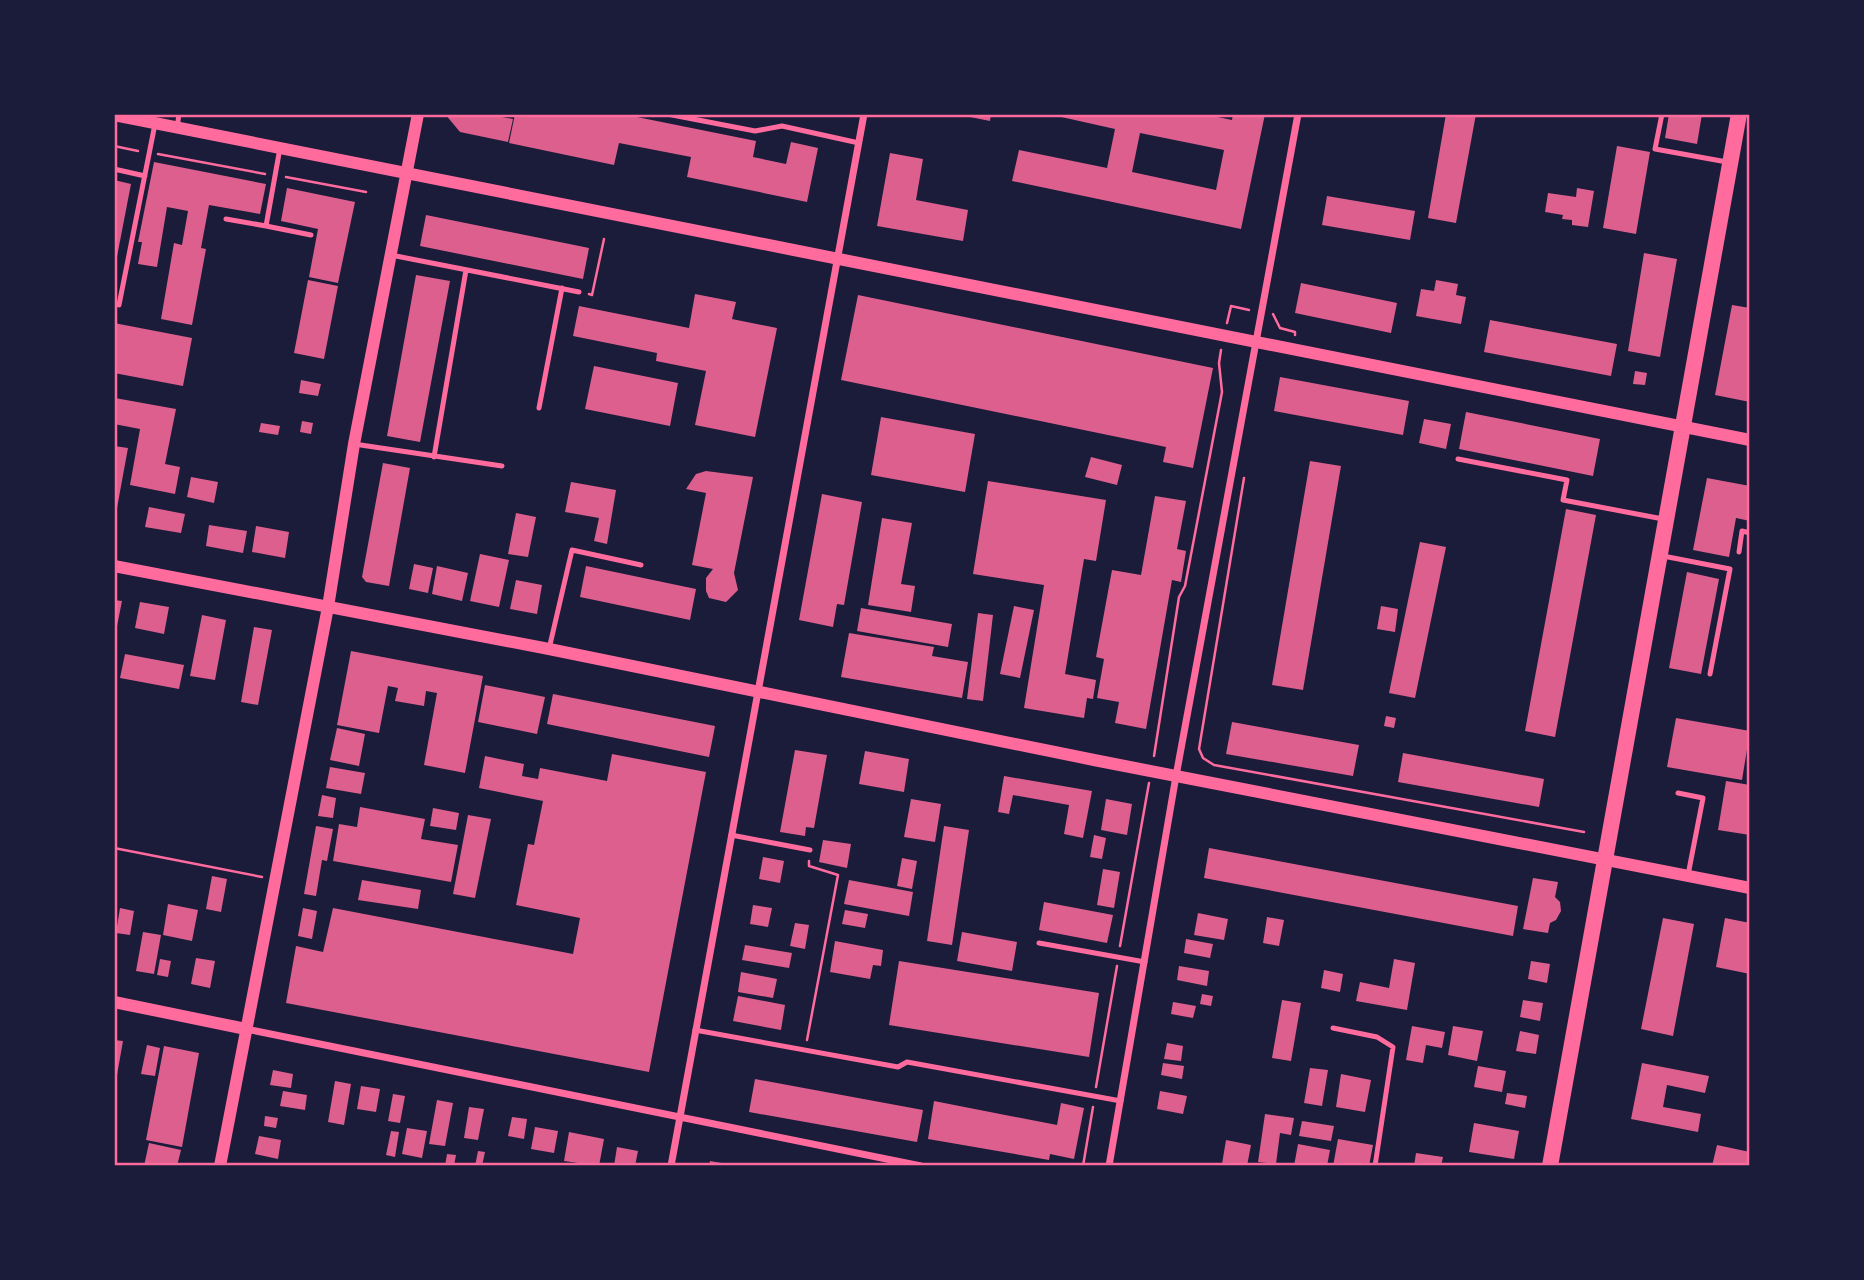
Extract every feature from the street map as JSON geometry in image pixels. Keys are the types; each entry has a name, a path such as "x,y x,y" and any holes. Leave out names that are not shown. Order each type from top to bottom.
{"main road":[{"path":"1550,1166 1739,114"}],"street":[{"path":"220,1166 328,607 354,444 418,114"},
{"path":"671,1166 864,114"},
{"path":"1109,1166 1176,776 1298,114"},
{"path":"114,115 1750,440"},
{"path":"114,566 549,649 1176,776 1750,888"},
{"path":"114,1002 680,1115 698,1123 921,1166"}],"lane":[{"path":"177,128 179,114"},
{"path":"667,114 755,131 782,126 859,143"},
{"path":"1662,114 1655,149 1730,163"},
{"path":"119,305 155,124"},
{"path":"266,226 280,148"},
{"path":"114,169 145,176"},
{"path":"226,219 311,235"},
{"path":"391,256 579,292"},
{"path":"434,457 466,270"},
{"path":"539,408 562,288"},
{"path":"354,444 502,466"},
{"path":"1458,459 1567,480 1563,500 1667,519"},
{"path":"1739,552 1742,531 1750,533"},
{"path":"549,649 572,550 640,565"},
{"path":"1660,556 1730,569 1710,674"},
{"path":"1678,793 1703,798 1688,875"},
{"path":"731,835 810,850"},
{"path":"1040,943 1146,962"},
{"path":"1333,1028 1377,1037 1393,1048 1375,1166"},
{"path":"695,1030 898,1067 907,1062 1121,1101"}],"path":[{"path":"114,146 366,192"},
{"path":"579,292 592,295 604,239"},
{"path":"1083,1166 1179,597 1185,586 1222,392 1219,363 1231,306 1273,314 1280,328 1295,332 1292,349"},
{"path":"1245,469 1199,749 1203,758 1214,765 1584,832"},
{"path":"114,848 274,880"},
{"path":"805,1050 838,875 809,866 810,850"}],"building":[{"path":"445,114 486,114 513,119 508,142 460,132"},
{"path":"515,114 622,114 756,141 753,157 786,164 791,142 818,148 807,202 687,177 691,157 619,143 614,165 509,143"},
{"path":"955,114 991,114 990,121"},
{"path":"1048,114 1203,114 1232,120 1233,114 1265,114 1241,229 1012,181 1019,150 1107,168 1115,129","holes":["1140,133 1224,150 1216,190 1132,172"]},
{"path":"1446,114 1476,114 1456,223 1428,218"},
{"path":"1669,114 1702,114 1697,144 1665,138"},
{"path":"1617,146 1650,152 1636,234 1603,228"},
{"path":"890,153 923,159 916,200 968,210 963,241 877,226"},
{"path":"154,162 266,184 260,214 209,205 201,248 206,249 192,325 161,319 174,243 182,245 188,211 167,207 157,267 138,264 142,242 138,242"},
{"path":"114,180 131,184 115,267 114,267"},
{"path":"287,188 355,202 338,283 309,277 318,229 281,221"},
{"path":"1577,188 1594,191 1588,227 1572,225 1572,220 1562,219 1563,215 1545,212 1548,193 1576,197"},
{"path":"1327,196 1415,211 1410,240 1322,225"},
{"path":"426,215 589,248 583,279 420,246"},
{"path":"1644,253 1677,259 1660,357 1628,351"},
{"path":"416,275 450,281 420,442 387,436"},
{"path":"308,280 338,286 324,359 294,353"},
{"path":"1436,280 1458,284 1456,295 1466,297 1461,324 1416,316 1421,289 1434,291"},
{"path":"1301,283 1397,303 1391,333 1295,313"},
{"path":"695,294 736,302 732,319 777,328 755,437 695,425 706,371 656,361 657,353 573,336 579,306 689,328"},
{"path":"858,295 1213,368 1193,468 1163,462 1166,447 841,380"},
{"path":"1732,305 1750,308 1750,402 1715,395"},
{"path":"1490,320 1617,344 1611,376 1484,352"},
{"path":"114,323 192,338 183,386 114,373"},
{"path":"594,366 678,383 670,426 585,409"},
{"path":"1635,371 1647,373 1645,385 1633,384"},
{"path":"1280,377 1409,401 1403,435 1274,411"},
{"path":"301,380 321,384 318,396 299,393"},
{"path":"115,398 176,409 165,464 180,467 175,494 130,485 140,429 114,424"},
{"path":"1466,412 1600,439 1593,476 1459,449"},
{"path":"881,417 975,434 965,492 871,475"},
{"path":"1424,419 1451,424 1446,449 1419,443"},
{"path":"302,421 313,423 311,434 300,432"},
{"path":"261,423 280,426 278,435 259,432"},
{"path":"114,446 128,448 115,519 114,519"},
{"path":"1091,457 1122,465 1117,485 1085,477"},
{"path":"1310,461 1341,466 1303,690 1272,685"},
{"path":"383,463 410,468 389,586 366,582 362,577"},
{"path":"706,471 753,477 734,573 738,590 726,602 709,598 706,591 706,578 713,569 692,565 706,493 686,489 696,474"},
{"path":"191,477 218,482 214,503 187,497"},
{"path":"1707,478 1750,486 1750,521 1736,518 1729,557 1693,550"},
{"path":"988,481 1106,500 1096,561 1084,559 1065,674 1096,680 1093,699 1087,698 1084,718 1024,708 1044,585 973,574"},
{"path":"571,482 616,490 607,544 594,541 599,518 565,512"},
{"path":"822,494 862,502 844,605 837,604 833,627 799,620"},
{"path":"1155,496 1186,501 1177,549 1186,551 1181,582 1172,580 1146,729 1115,723 1119,702 1097,698 1104,659 1096,657 1112,570 1141,575"},
{"path":"149,507 185,514 181,533 145,527"},
{"path":"1566,509 1596,515 1555,737 1525,731"},
{"path":"516,513 536,517 528,557 508,554"},
{"path":"882,518 912,523 901,584 915,586 911,612 868,605"},
{"path":"209,525 247,531 243,553 206,546"},
{"path":"256,526 289,532 285,558 252,552"},
{"path":"1420,542 1446,547 1415,698 1389,693"},
{"path":"480,554 509,560 499,607 470,601"},
{"path":"414,564 433,568 428,593 409,589"},
{"path":"437,566 468,573 462,601 432,594"},
{"path":"586,566 696,589 690,620 580,597"},
{"path":"1687,572 1719,579 1701,674 1669,668"},
{"path":"516,580 542,585 537,614 510,609"},
{"path":"114,600 122,601 115,636 114,636"},
{"path":"140,602 169,607 164,634 135,628"},
{"path":"1014,606 1034,610 1020,678 1000,674"},
{"path":"1381,606 1398,609 1395,632 1377,629"},
{"path":"861,608 952,624 948,647 857,631"},
{"path":"978,613 993,615 983,701 967,699"},
{"path":"202,615 226,620 215,680 190,676"},
{"path":"254,627 272,630 258,705 241,702"},
{"path":"849,633 934,647 932,656 968,662 962,698 841,677"},
{"path":"351,651 483,676 465,773 424,765 437,693 426,691 424,706 395,701 398,688 388,686 379,733 337,725"},
{"path":"125,654 184,665 179,689 120,678"},
{"path":"485,685 545,697 537,734 478,722"},
{"path":"553,694 715,726 709,757 547,724"},
{"path":"1386,716 1396,718 1394,728 1384,726"},
{"path":"1676,718 1750,731 1742,780 1667,767"},
{"path":"1232,722 1359,745 1353,776 1226,754"},
{"path":"337,728 365,734 359,766 330,760"},
{"path":"795,750 827,755 814,828 806,827 805,836 780,832"},
{"path":"865,751 909,759 904,792 859,784"},
{"path":"1403,753 1544,779 1539,807 1398,782"},
{"path":"612,754 706,772 649,1072 286,1003 296,946 323,952 333,908 573,954 580,918 516,905 528,844 534,845 543,801 479,788 485,756 524,764 522,776 538,779 540,768 607,781"},
{"path":"330,767 365,773 361,794 326,788"},
{"path":"1004,776 1092,791 1083,838 1064,834 1069,805 1013,795 1009,814 998,812"},
{"path":"1726,781 1750,785 1750,835 1718,830"},
{"path":"322,795 336,798 333,818 318,816"},
{"path":"911,799 941,804 935,842 904,837"},
{"path":"1106,799 1132,804 1127,835 1101,830"},
{"path":"360,807 425,819 421,839 458,845 451,882 333,861 339,824 357,827"},
{"path":"433,808 459,813 456,830 430,826"},
{"path":"468,815 491,819 475,898 453,894"},
{"path":"316,826 333,829 327,861 322,860 316,896 304,894"},
{"path":"944,826 969,830 952,945 927,941"},
{"path":"1094,835 1106,838 1102,859 1090,857"},
{"path":"823,840 851,844 847,868 819,862"},
{"path":"1209,848 1518,906 1513,936 1204,878"},
{"path":"763,857 784,861 780,883 759,879"},
{"path":"902,858 917,861 912,889 897,886"},
{"path":"1103,869 1120,872 1114,908 1097,905"},
{"path":"212,876 227,879 221,912 206,909"},
{"path":"1533,878 1558,882 1555,897 1560,902 1561,911 1556,920 1550,923 1548,933 1523,929"},
{"path":"362,880 421,890 418,909 358,900"},
{"path":"849,880 913,892 909,916 844,904"},
{"path":"1044,902 1113,915 1107,943 1039,930"},
{"path":"168,904 198,910 192,941 163,935"},
{"path":"753,905 772,908 768,927 750,924"},
{"path":"120,908 134,911 130,935 116,933"},
{"path":"303,908 317,911 312,939 298,936"},
{"path":"845,910 868,914 865,928 842,924"},
{"path":"1198,913 1228,919 1224,940 1194,935"},
{"path":"1267,917 1284,920 1279,946 1263,943"},
{"path":"1663,918 1694,924 1673,1036 1641,1029"},
{"path":"1725,918 1750,923 1750,974 1716,967"},
{"path":"795,923 809,925 805,949 790,946"},
{"path":"143,932 161,935 154,974 136,971"},
{"path":"962,932 1017,942 1012,971 957,961"},
{"path":"1186,939 1213,944 1210,958 1184,953"},
{"path":"835,941 883,950 881,966 873,965 870,979 830,972"},
{"path":"745,945 792,953 789,968 742,960"},
{"path":"196,958 215,961 210,988 191,984"},
{"path":"160,959 171,961 168,977 157,975"},
{"path":"1394,959 1415,963 1407,1010 1356,1001 1360,982 1389,988"},
{"path":"899,961 1099,993 1089,1057 889,1025"},
{"path":"1531,961 1550,964 1547,983 1528,979"},
{"path":"1179,966 1209,971 1207,986 1177,980"},
{"path":"1324,970 1343,974 1340,992 1321,988"},
{"path":"741,972 777,979 773,998 738,992"},
{"path":"1202,994 1213,996 1211,1006 1200,1004"},
{"path":"738,996 785,1005 781,1030 733,1021"},
{"path":"1282,1000 1301,1003 1291,1061 1272,1058"},
{"path":"1523,1000 1543,1003 1540,1021 1520,1017"},
{"path":"1173,1002 1196,1006 1193,1018 1171,1014"},
{"path":"1412,1026 1445,1032 1442,1048 1426,1045 1423,1063 1406,1060"},
{"path":"1453,1026 1483,1031 1477,1061 1448,1055"},
{"path":"1520,1031 1539,1035 1536,1054 1516,1051"},
{"path":"114,1040 123,1041 117,1075 114,1074"},
{"path":"1167,1043 1183,1046 1181,1061 1164,1059"},
{"path":"147,1045 160,1048 155,1076 141,1074"},
{"path":"164,1046 199,1053 182,1147 146,1140"},
{"path":"1163,1063 1184,1066 1182,1079 1161,1075"},
{"path":"1642,1063 1709,1076 1705,1093 1667,1085 1663,1107 1701,1114 1698,1132 1631,1119"},
{"path":"1478,1066 1506,1071 1502,1092 1474,1087"},
{"path":"1310,1068 1328,1070 1322,1106 1304,1103"},
{"path":"273,1070 293,1074 291,1088 270,1085"},
{"path":"1341,1074 1371,1080 1365,1112 1336,1107"},
{"path":"755,1079 923,1110 917,1142 749,1112"},
{"path":"335,1081 351,1084 344,1125 328,1122"},
{"path":"361,1086 380,1089 376,1112 357,1109"},
{"path":"283,1091 307,1095 305,1110 280,1106"},
{"path":"1160,1091 1187,1096 1183,1114 1157,1109"},
{"path":"1507,1093 1527,1096 1525,1108 1505,1104"},
{"path":"393,1094 405,1096 400,1123 388,1121"},
{"path":"437,1100 453,1103 445,1146 429,1144"},
{"path":"934,1101 1057,1125 1061,1103 1084,1108 1074,1159 1050,1154 1049,1160 928,1139"},
{"path":"469,1107 484,1109 478,1140 464,1138"},
{"path":"1265,1114 1294,1118 1291,1135 1280,1133 1276,1164 1258,1162"},
{"path":"265,1116 278,1118 276,1128 264,1126"},
{"path":"512,1117 527,1119 524,1139 508,1136"},
{"path":"1302,1121 1334,1126 1331,1141 1299,1136"},
{"path":"1474,1123 1519,1131 1514,1159 1469,1152"},
{"path":"535,1127 558,1131 554,1153 531,1149"},
{"path":"407,1128 427,1131 422,1158 402,1154"},
{"path":"391,1131 399,1132 395,1157 386,1155"},
{"path":"569,1132 604,1139 599,1166 564,1161"},
{"path":"259,1136 281,1140 278,1159 255,1154"},
{"path":"1338,1139 1373,1145 1369,1166 1333,1166"},
{"path":"1226,1140 1251,1145 1247,1166 1222,1164"},
{"path":"149,1143 181,1150 177,1166 144,1166"},
{"path":"1298,1144 1330,1150 1327,1166 1294,1166"},
{"path":"1717,1145 1750,1152 1750,1166 1712,1166"},
{"path":"617,1147 638,1151 635,1166 614,1166"},
{"path":"478,1151 485,1152 482,1166 475,1166"},
{"path":"1416,1153 1443,1157 1441,1166 1414,1166"},
{"path":"447,1154 456,1155 454,1166 445,1166"},
{"path":"710,1161 733,1165 733,1166 709,1166"}]}
